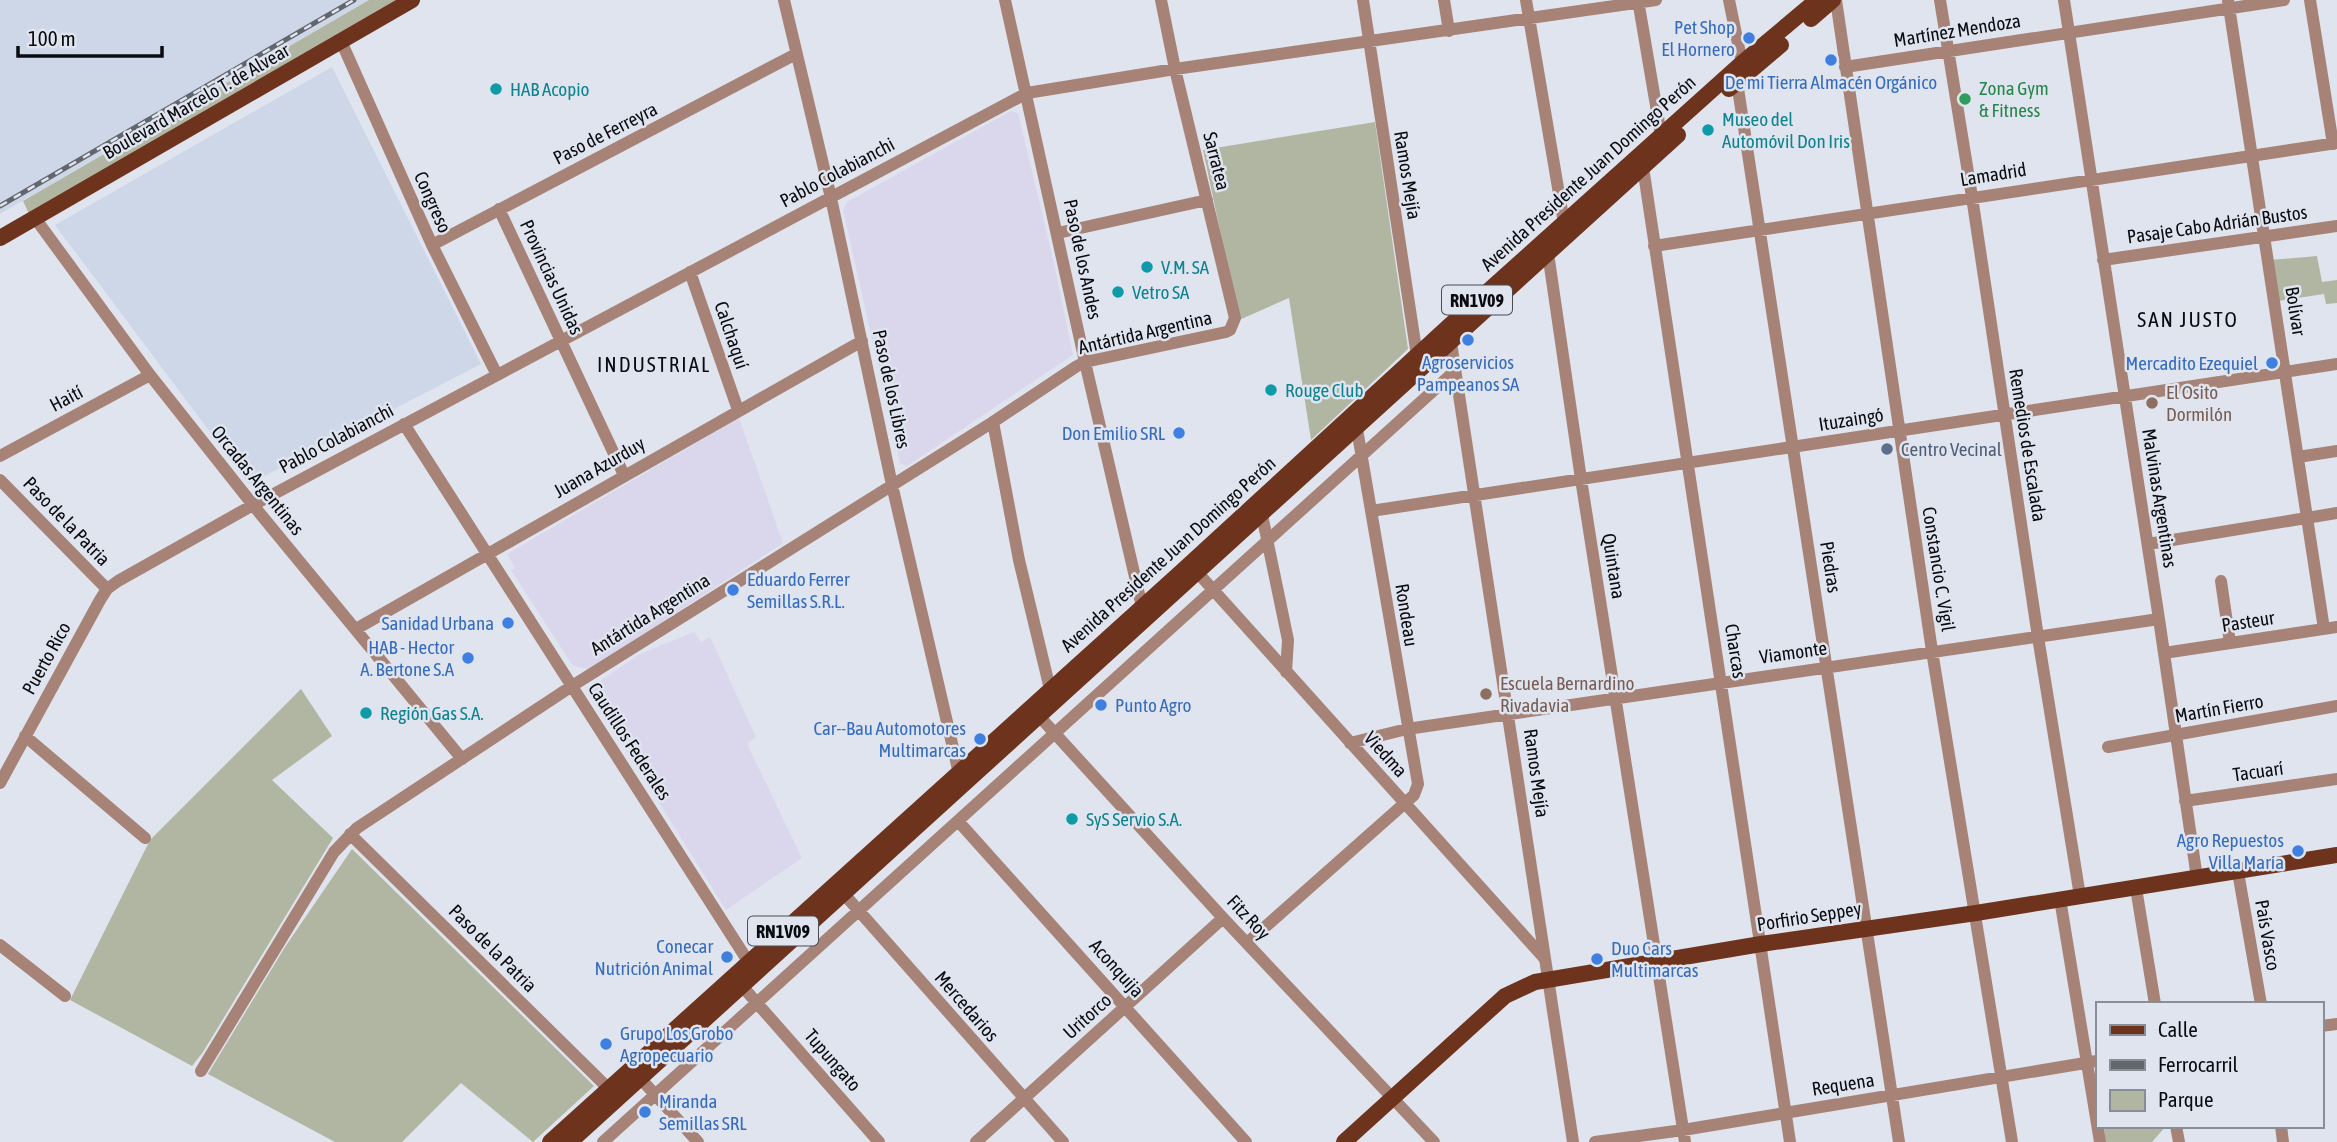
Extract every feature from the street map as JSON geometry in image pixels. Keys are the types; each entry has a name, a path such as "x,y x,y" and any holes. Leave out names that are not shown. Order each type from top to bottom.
{"main road":[{"name":"Boulevard Marcelo T. de Alvear","path":"0,238 412,0"},
{"name":"Avenida Presidente Juan Domingo Perón","path":"550,1142 752,967 960,779 1039,716 1198,573 1357,429 1449,334 1564,223 1742,63 1817,0"},
{"name":"Avenida Presidente Juan Domingo Perón","path":"570,1142 742,986 752,967 844,894 1050,689 1417,356 1449,334 1548,253 1737,82 1835,0"},
{"name":"Porfirio Seppey","path":"1344,1142 1506,996 1518,988 1548,978 2337,855"}],"street":[{"name":"Paso de los Libres","path":"784,0 831,198 892,485 960,779"},
{"name":"Paso de los Andes","path":"1005,0 1142,607"},
{"name":"Sarratea","path":"1161,0 1235,318 1230,330"},
{"name":"Ramos Mejía","path":"1363,0 1417,356"},
{"path":"1444,0 1449,31"},
{"path":"1526,0 1564,223 1548,253"},
{"name":"Pablo Colabianchi","path":"107,589 253,505 831,198 1026,90 1656,0"},
{"name":"Piedras","path":"1730,0 1742,63 1737,82 1899,1142"},
{"name":"Constancio C. Vigil","path":"1835,0 1932,651 2012,1142"},
{"name":"Remedios de Escalada","path":"1940,0 2080,896"},
{"name":"Malvinas Argentinas","path":"2063,0 2197,878"},
{"name":"Martínez Mendoza","path":"1845,67 2229,4 2284,0"},
{"path":"2310,0 2335,143"},
{"path":"1638,1 1661,135"},
{"name":"Bolívar","path":"2229,4 2308,519 2331,628"},
{"name":"Congreso","path":"341,41 432,245 497,374"},
{"name":"Paso de Ferreyra","path":"432,245 796,54"},
{"path":"841,185 1026,90"},
{"name":"Lamadrid","path":"1654,246 2335,143"},
{"name":"Charcas","path":"1643,167 1790,1142"},
{"path":"1058,233 1207,200"},
{"name":"Provincias Unidas","path":"499,209 624,475"},
{"name":"Orcadas Argentinas","path":"34,218 150,375 462,759"},
{"name":"Pasaje Cabo Adrián Bustos","path":"2103,260 2337,226"},
{"name":"Quintana","path":"1548,253 1684,1136"},
{"name":"Calchaquí","path":"690,272 738,410"},
{"name":"Antártida Argentina","path":"201,1071 334,852 350,834 572,686 1085,362 1230,330"},
{"name":"Ramos Mejía","path":"1449,334 1573,1142"},
{"name":"Juana Azurduy","path":"356,629 862,341"},
{"name":"Ituzaingó","path":"1371,511 2337,364"},
{"path":"603,1142 1455,371"},
{"name":"Haití","path":"0,456 150,375"},
{"path":"993,422 1019,560 1050,689"},
{"name":"Caudillos Federales","path":"404,424 752,967"},
{"name":"Rondeau","path":"1357,429 1418,784 1414,795 1405,803"},
{"path":"2298,457 2337,451"},
{"name":"Paso de la Patria","path":"0,480 107,589"},
{"path":"2148,544 2337,513"},
{"path":"1262,515 1288,639 1286,672"},
{"name":"Viedma","path":"1198,573 1545,960"},
{"path":"2221,581 2230,643"},
{"name":"Puerto Rico","path":"0,783 107,589"},
{"name":"Viamonte","path":"1350,743 1407,729 2159,619"},
{"name":"Pasteur","path":"2164,653 2331,628"},
{"name":"Martín Fierro","path":"2108,747 2337,706"},
{"name":"Fitz Roy","path":"1039,716 1223,918 1434,1142"},
{"path":"25,736 145,838"},
{"name":"Tacuarí","path":"2185,801 2337,779"},
{"path":"1247,943 1405,803"},
{"name":"Aconquija","path":"958,821 1246,1142"},
{"name":"Paso de la Patria","path":"350,834 609,1089"},
{"name":"País Vasco","path":"2238,872 2261,1002"},
{"path":"2137,888 2155,1002"},
{"name":"Mercedarios","path":"844,894 1063,1142"},
{"path":"2060,899 2092,1062 2096,1102"},
{"name":"Uritorco","path":"976,1142 1223,918"},
{"path":"0,945 65,996"},
{"name":"Tupungato","path":"742,986 879,1142"},
{"name":"Requena","path":"1595,1142 1684,1136 1785,1112 2092,1062"},
{"path":"640,1079 698,1142"}],"shaded area":[{"path":"0,0 369,0 0,214"},
{"path":"332,67 481,364 249,484 55,225"},
{"path":"1011,111 1018,113 1073,355 907,466 900,463 843,210 847,202"},
{"path":"739,418 783,543 590,669 573,666 511,570 515,568 507,554"},
{"path":"694,632 701,642 710,637 756,737 747,744 802,858 726,910 623,745 624,738 621,733 614,731 588,689 640,654"}],"green space":[{"path":"369,0 403,0 29,214 23,201"},
{"path":"1375,122 1408,349 1311,440 1289,298 1239,320 1203,150"},
{"path":"2317,256 2322,282 2337,280 2337,303 2326,304 2324,294 2278,301 2270,260"},
{"path":"301,689 332,736 272,780 333,838 192,1066 70,1000 150,840"},
{"path":"352,849 594,1086 533,1142 461,1083 402,1142 335,1142 208,1074 285,947"},
{"path":"2104,1128 2164,1128 2152,1142 2105,1142"}],"railway":[{"path":"0,206 354,0"}],"place":[{"name":"Pet Shop El Hornero","path":"1749,38"},
{"name":"De mi Tierra Almacén Orgánico","path":"1831,60"},
{"name":"HAB Acopio","path":"496,89"},
{"name":"Zona Gym & Fitness","path":"1965,99"},
{"name":"Museo del Automóvil Don Iris","path":"1708,130"},
{"name":"V.M. SA","path":"1147,267"},
{"name":"Vetro SA","path":"1118,292"},
{"name":"Agroservicios Pampeanos SA","path":"1468,340"},
{"name":"Mercadito Ezequiel","path":"2272,363"},
{"name":"Rouge Club","path":"1271,390"},
{"name":"El Osito Dormilón","path":"2152,403"},
{"name":"Don Emilio SRL","path":"1179,433"},
{"name":"Centro Vecinal","path":"1887,449"},
{"name":"Eduardo Ferrer Semillas S.R.L.","path":"733,590"},
{"name":"Sanidad Urbana","path":"508,623"},
{"name":"HAB - Hector A. Bertone S.A","path":"468,658"},
{"name":"Escuela Bernardino Rivadavia","path":"1486,694"},
{"name":"Punto Agro","path":"1101,705"},
{"name":"Región Gas S.A.","path":"366,713"},
{"name":"Car--Bau Automotores Multimarcas","path":"980,739"},
{"name":"SyS Servio S.A.","path":"1072,819"},
{"name":"Agro Repuestos Villa María","path":"2298,851"},
{"name":"Conecar Nutrición Animal","path":"727,957"},
{"name":"Duo Cars Multimarcas","path":"1597,959"},
{"name":"Grupo Los Grobo Agropecuario","path":"606,1044"},
{"name":"Miranda Semillas SRL","path":"645,1112"}],"district":[{"name":"SAN JUSTO","path":"2188,319"},
{"name":"INDUSTRIAL","path":"654,364"}]}
